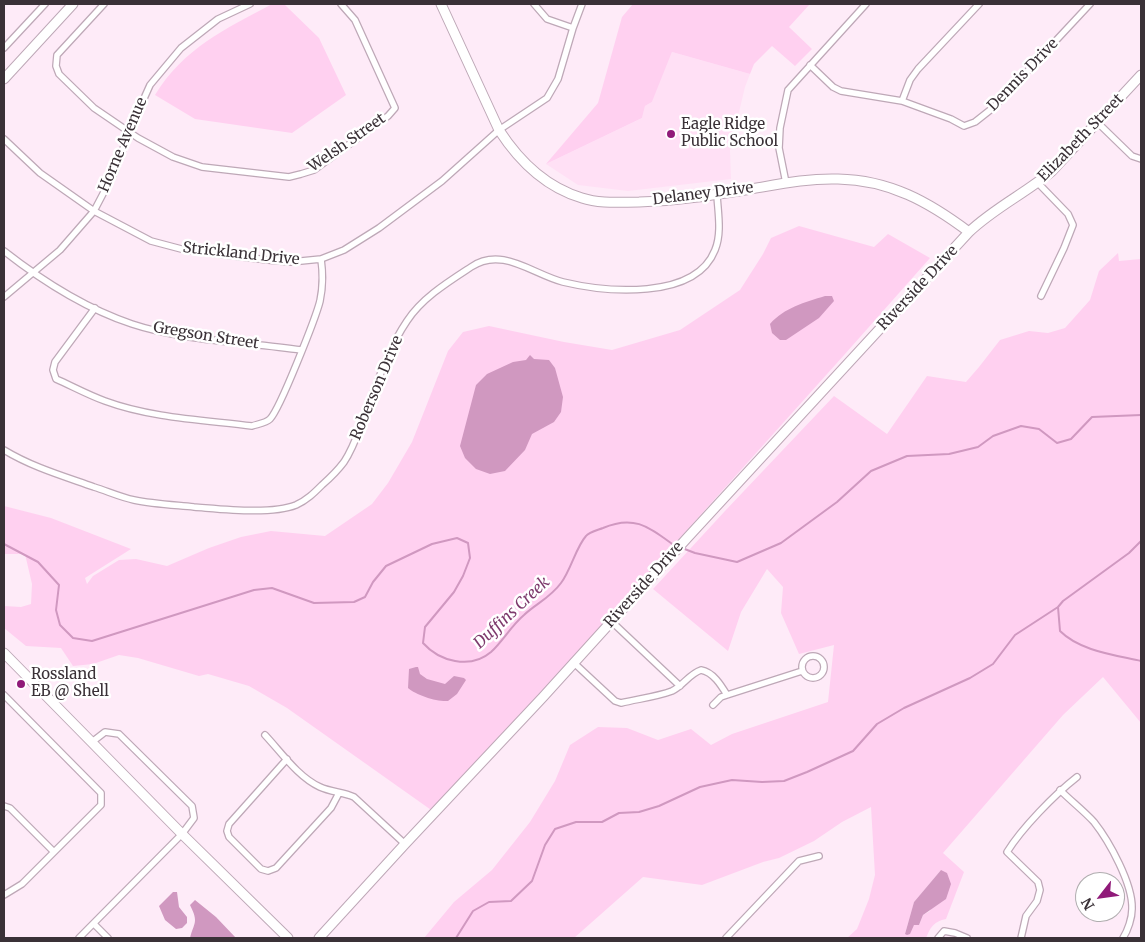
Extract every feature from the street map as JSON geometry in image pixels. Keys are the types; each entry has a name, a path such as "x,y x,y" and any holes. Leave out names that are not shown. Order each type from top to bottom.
{"street":[{"path":"5,44 45,4"},
{"path":"4,79 73,4"},
{"path":"104,4 57,56 56,66 59,74 94,108 129,132"},
{"name":"Horne Avenue","path":"4,297 66,244 94,211 115,171 129,132 150,85 181,48 218,19 241,6 250,4"},
{"name":"Welsh Street","path":"129,132 172,157 202,167 289,177 314,170 388,116 394,108 355,20 341,4"},
{"name":"Delaney Drive","path":"440,4 499,130 523,162 538,176 583,199 609,202 671,201 786,183 839,178 878,184 907,193 940,211 969,232"},
{"path":"534,4 548,19 573,28"},
{"name":"Strickland Drive","path":"4,139 40,173 94,211 151,241 185,250 291,262 321,259 344,250 379,228 442,182 499,130 547,98 553,90 563,64 582,4"},
{"path":"786,183 779,148 780,128 788,90 866,4"},
{"path":"902,101 910,80 918,69 979,4"},
{"name":"Dennis Drive","path":"810,65 832,87 841,91 902,101 951,119 964,126 974,122 1006,96 1090,4"},
{"name":"Elizabeth Street","path":"969,232 995,210 1038,183 1052,171 1141,75"},
{"path":"1098,123 1132,156 1141,159"},
{"path":"1038,183 1068,214 1073,224 1064,248 1041,296"},
{"name":"Roberson Drive","path":"4,450 34,466 133,500 159,504 232,509 276,509 295,505 309,498 344,462 354,444 398,336 408,319 421,304 441,288 474,265 487,260 497,259 512,262 561,281 597,288 619,290 660,288 682,282 694,277 704,268 715,251 719,233 716,195"},
{"name":"Riverside Drive","path":"319,938 524,718 969,232"},
{"name":"Gregson Street","path":"4,251 33,272 95,308 132,324 175,334 301,350"},
{"path":"95,308 55,362 53,370 56,379 106,401 139,410 162,415 252,426 270,419 279,404 319,304 323,284 321,259"},
{"path":"611,621 680,686"},
{"path":"4,653 182,834 288,938"},
{"path":"809,656 818,656 824,663 823,672 816,678 808,677 802,670 802,662 809,656"},
{"path":"574,662 615,701 621,703 671,691 680,686 694,672 705,671 720,683 727,695"},
{"path":"713,705 721,697 802,670"},
{"path":"4,696 101,793 101,805 22,884 4,895"},
{"path":"79,938 182,834 194,818 192,806 119,734 105,732 92,742"},
{"path":"265,735 307,778 318,786 332,792 339,792 354,797 405,844"},
{"path":"288,759 227,828 228,837 261,869 268,871 276,868 332,808 339,792"},
{"path":"1021,938 1026,916 1037,901 1040,890 1038,882 1007,852 1013,842 1060,790 1077,778"},
{"path":"1060,790 1092,820 1115,854 1130,891 1132,909 1129,926 1123,938"},
{"path":"4,806 10,808 54,852"},
{"path":"726,938 800,861 820,856"},
{"path":"94,924 108,938"},
{"path":"938,938 944,931 966,938"}],"shaded area":[{"path":"272,4 284,4 319,38 346,95 292,133 195,119 155,95 166,79 192,52 222,31"},
{"path":"633,4 810,4 789,27 812,49 795,66 772,46 754,64 750,74 672,52 652,102 645,106 642,118 546,164 598,103 622,17"},
{"name":"Eagle Ridge Public School","path":"672,52 750,74 745,87 730,150 731,179 628,191 578,185 546,164 642,118 645,106 652,102"},
{"path":"799,226 874,247 888,234 930,258 434,812 287,708 249,686 208,674 199,676 138,658 119,655 93,664 73,666 61,648 26,646 4,628 4,606 21,607 31,604 32,584 25,554 4,554 4,506 51,518 131,549 85,578 87,584 93,576 119,560 136,559 167,566 241,537 271,531 325,536 372,504 388,483 412,442 448,351 463,332 489,326 612,350 680,330 740,290 771,238"},
{"path":"1118,253 1119,261 1141,259 1141,723 1103,677 1063,715 943,853 964,872 946,919 938,921 933,925 926,938 847,938 857,929 869,899 875,875 871,807 842,822 814,841 779,858 763,862 702,885 643,877 574,938 424,938 454,902 492,870 530,822 555,781 570,745 598,727 627,728 658,740 691,729 711,745 732,734 828,702 834,645 799,654 781,613 783,587 767,569 741,612 728,651 653,589 834,396 887,434 927,376 966,382 1000,340 1029,331 1048,333 1065,328 1090,300 1099,271","holes":["941,870 930,911 923,915 919,925 914,925 905,934 914,902"]},
{"path":"825,296 832,296 834,301 819,318 786,340 780,340 772,333 770,324 776,318 802,303"},
{"path":"530,355 534,359 549,360 555,368 563,397 561,412 554,422 532,434 525,450 505,471 490,474 476,469 465,458 460,446 476,385 487,374 513,362 526,360"},
{"path":"418,667 420,674 427,679 445,684 454,676 466,680 457,694 448,701 433,699 408,688 409,669"},
{"path":"941,870 947,873 951,884 946,899 923,915 919,925 914,925 910,934 905,934 914,902"},
{"path":"173,892 177,892 179,907 187,917 187,923 182,928 176,929 165,920 159,906"},
{"path":"195,900 216,917 236,938 190,938 195,919 190,905"}],"waterway":[{"name":"Duffins Creek","path":"682,548 695,553 737,562 781,543 837,502 871,471 907,456 949,454 978,447 993,436 1021,426 1039,429 1057,443 1071,439 1092,417 1141,415"},
{"name":"Duffins Creek","path":"4,544 38,562 59,585 56,610 60,625 73,638 92,641 254,590 272,588 314,603 354,602 365,597 373,582 386,566 432,544 457,538 468,543 470,558 454,592 425,627 423,643 437,655 446,659 464,662 483,658 491,652 519,619 557,588 565,578 579,546 589,533 614,524 633,523 650,529 675,546"},
{"path":"456,938 473,911 489,902 511,901 532,881 545,845 555,829 576,822 602,822 619,813 639,812 659,806 700,787 732,780 784,781 853,751 877,724 904,708 970,678 993,664 1015,635 1058,607 1063,601 1129,553 1141,541"},
{"path":"1058,607 1060,631 1068,638 1088,648 1141,661"}],"place":[{"name":"Eagle Ridge Public School","path":"671,134"},
{"name":"Rossland EB @ Shell","path":"21,684"}]}
